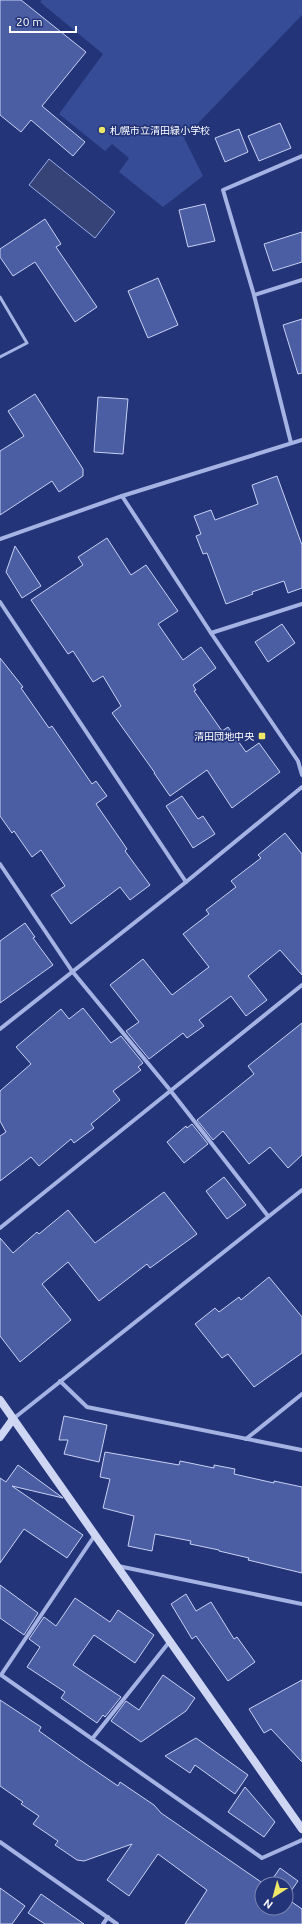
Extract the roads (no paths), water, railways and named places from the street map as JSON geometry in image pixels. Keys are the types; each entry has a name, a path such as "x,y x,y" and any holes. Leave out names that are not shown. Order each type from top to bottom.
{"street":[{"path":"291,443 254,295 223,190 302,156"},
{"path":"254,295 302,280"},
{"path":"0,539 122,496 302,440"},
{"path":"122,496 211,633 298,761 302,775"},
{"path":"0,602 186,882"},
{"path":"211,633 302,604"},
{"path":"0,1029 186,882 302,787"},
{"path":"0,864 72,972 170,1090 268,1216"},
{"path":"0,1228 302,985"},
{"path":"0,1437 13,1419 302,1190"},
{"path":"60,1381 87,1407 302,1450"},
{"path":"246,1439 302,1394"},
{"path":"0,1400 302,1829"},
{"path":"95,1535 1,1675 262,1858 302,1840"},
{"path":"117,1566 302,1604"},
{"path":"92,1739 170,1641"},
{"path":"0,1842 117,1924"},
{"path":"103,1924 108,1917"}],"lane":[{"path":"0,297 27,343 0,357"}],"place":[{"name":"札幌市立清田緑小学校","path":"102,130"},
{"name":"清田団地中央","path":"262,736"}]}
